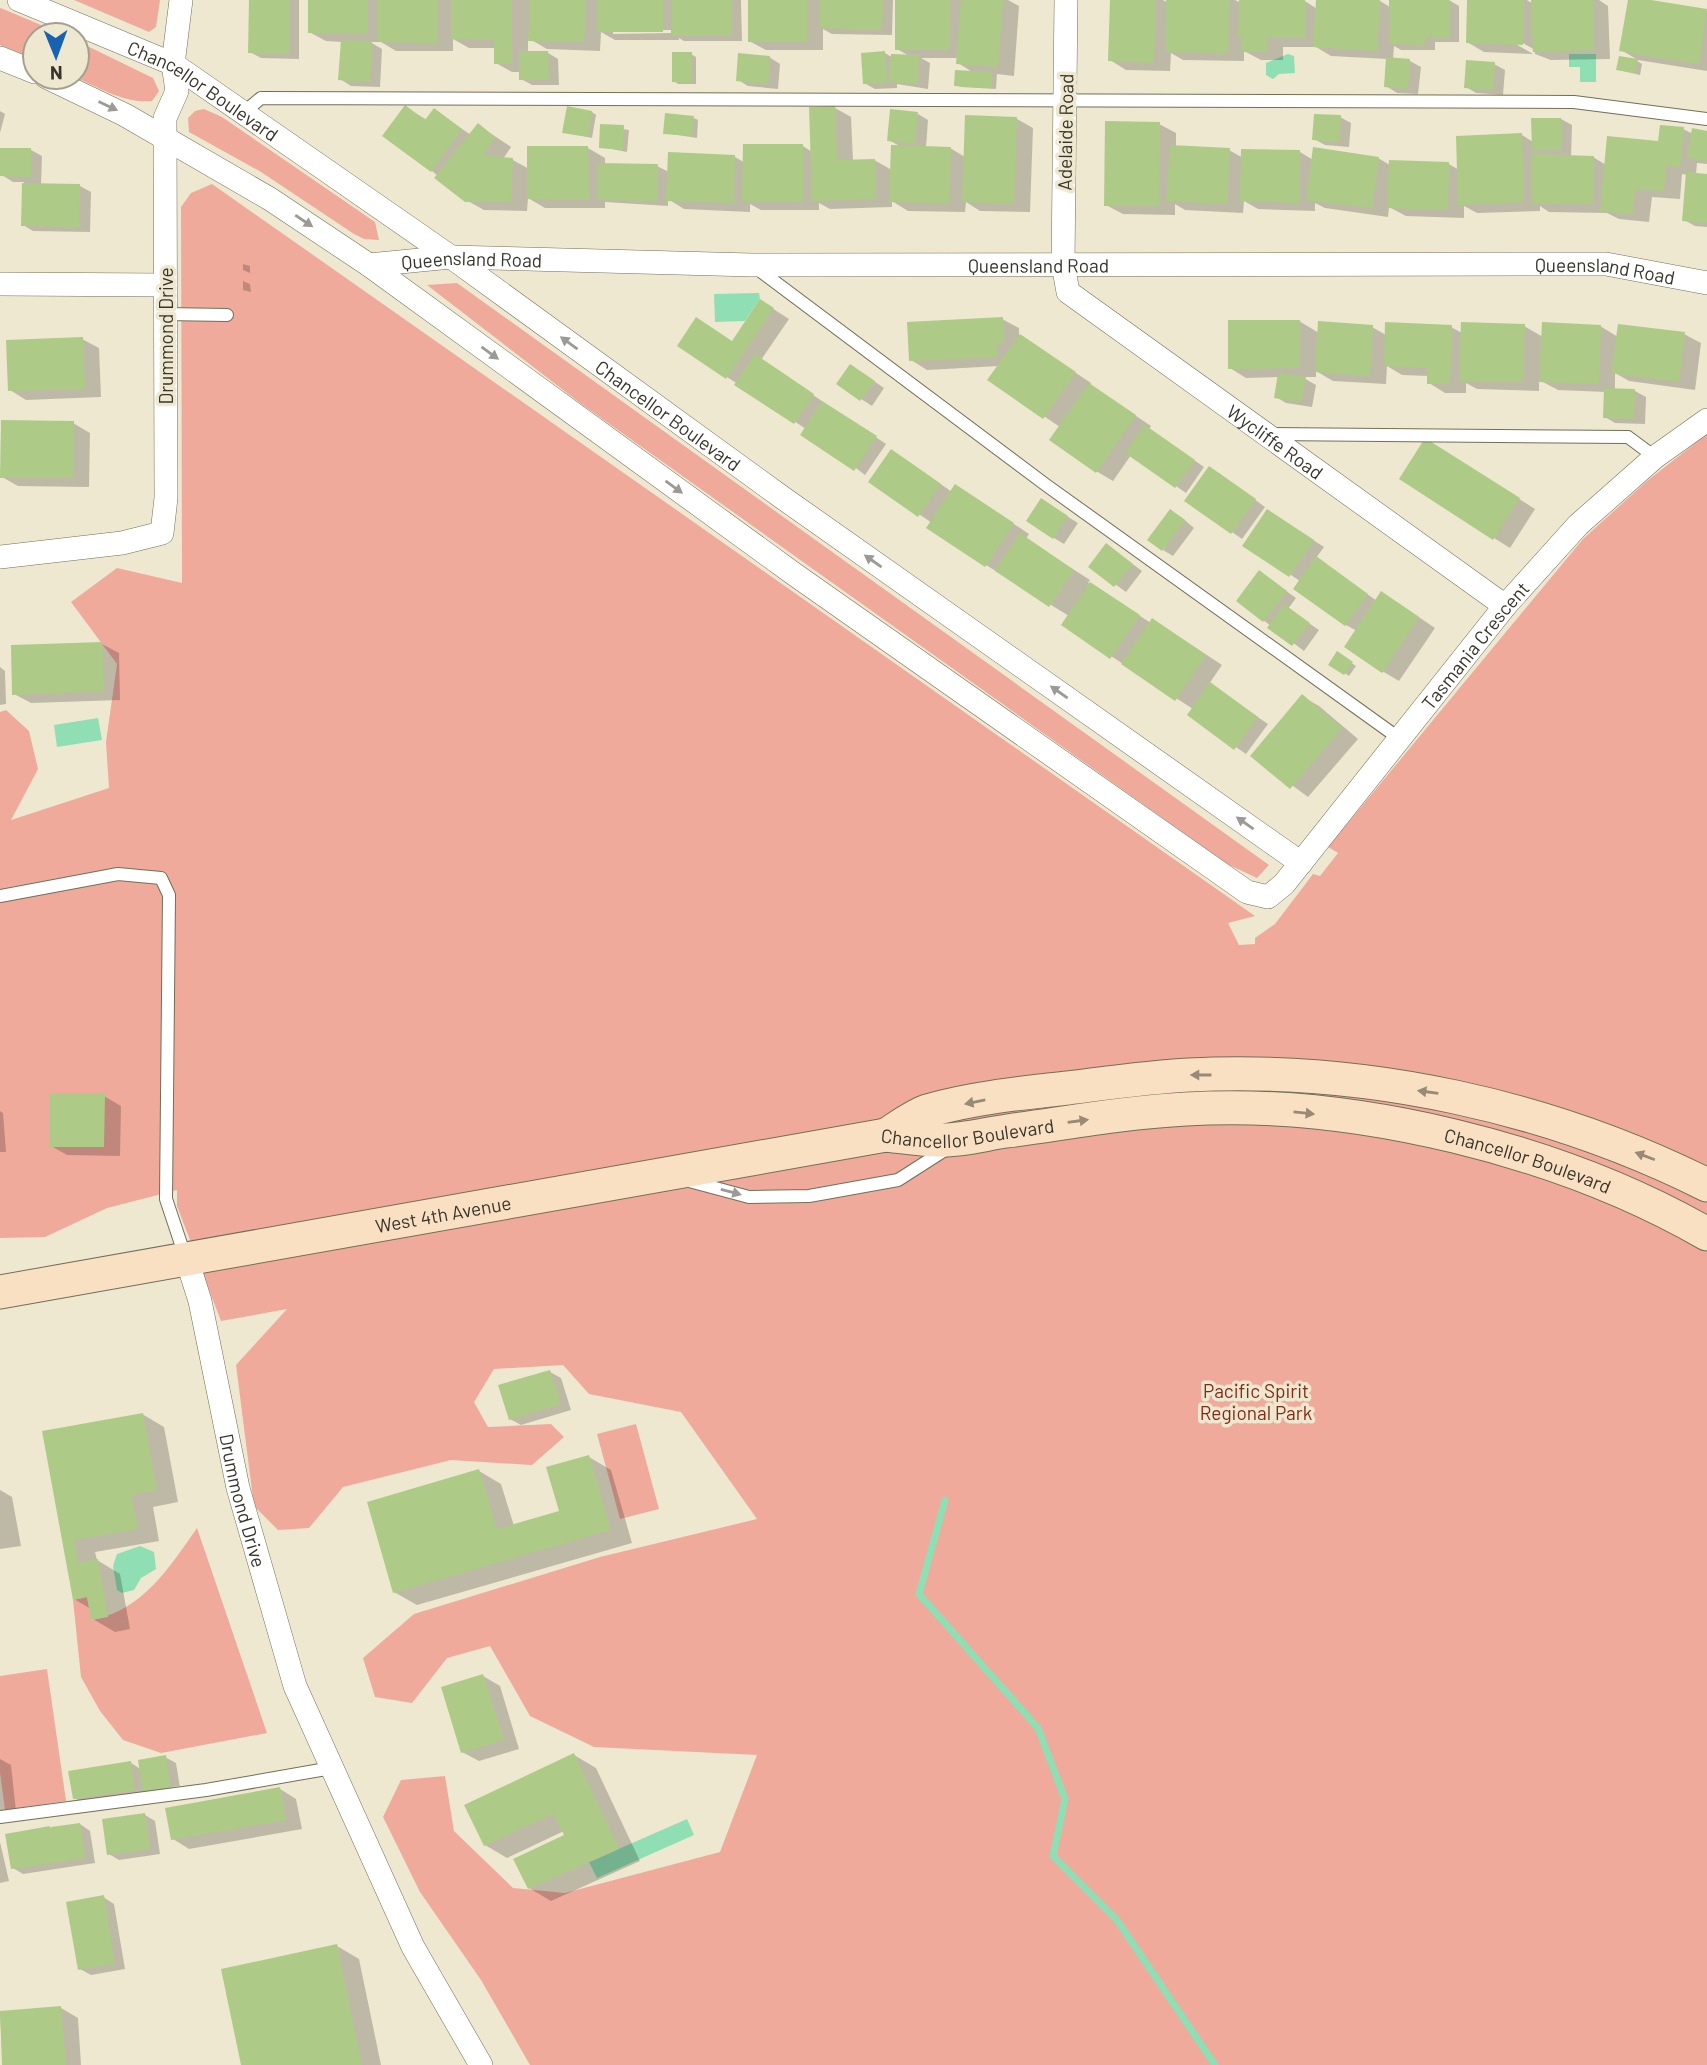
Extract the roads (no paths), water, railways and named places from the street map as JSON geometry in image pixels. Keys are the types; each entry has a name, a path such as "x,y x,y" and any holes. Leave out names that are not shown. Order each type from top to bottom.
{"main road":[{"name":"Chancellor Boulevard","path":"886,1135 925,1112 1025,1093 1117,1082 1190,1075 1347,1080 1444,1094 1582,1131 1661,1162 1707,1185"},
{"name":"Chancellor Boulevard","path":"886,1135 940,1141 1188,1109 1255,1109 1366,1120 1466,1139 1556,1166 1632,1196 1707,1234"},
{"name":"West 4th Avenue","path":"0,1292 886,1135"}],"street":[{"name":"Chancellor Boulevard","path":"19,0 173,64 451,257 783,498 1301,863"},
{"name":"Drummond Drive","path":"0,557 122,543 162,533 166,498 165,118 177,91 173,64 181,0"},
{"name":"Adelaide Road","path":"1063,264 1066,0"},
{"path":"0,58 21,66"},
{"path":"75,91 125,115 270,198 369,265"},
{"name":"Queensland Road","path":"369,265 451,257 752,265 1606,264 1707,282"},
{"name":"Wycliffe Road","path":"1063,264 1068,292 1505,606"},
{"name":"Tasmania Crescent","path":"369,265 817,590 1247,892 1268,897 1301,863 1505,606 1578,525 1655,457 1707,420"},
{"path":"0,284 165,285"},
{"name":"Drummond Drive","path":"187,1260 200,1301 245,1514 295,1686 413,1947 481,2065"}],"lane":[{"path":"243,113 261,98 1066,99 1574,102 1707,119"},
{"path":"752,265 1046,485 1400,739"},
{"path":"165,314 227,315"},
{"path":"1264,434 1628,437 1655,457"},
{"name":"Drummond Drive","path":"0,896 118,874 161,878 169,895 166,1199 187,1260"},
{"path":"665,1174 749,1197 809,1196 898,1180 962,1137"},
{"path":"0,1816 206,1790 332,1768"}],"waterway":[{"path":"945,1500 919,1594 1038,1728 1065,1799 1053,1856 1117,1920 1215,2065"}],"park label":[{"name":"Pacific Spirit Regional Park","path":"1256,1401"}]}
